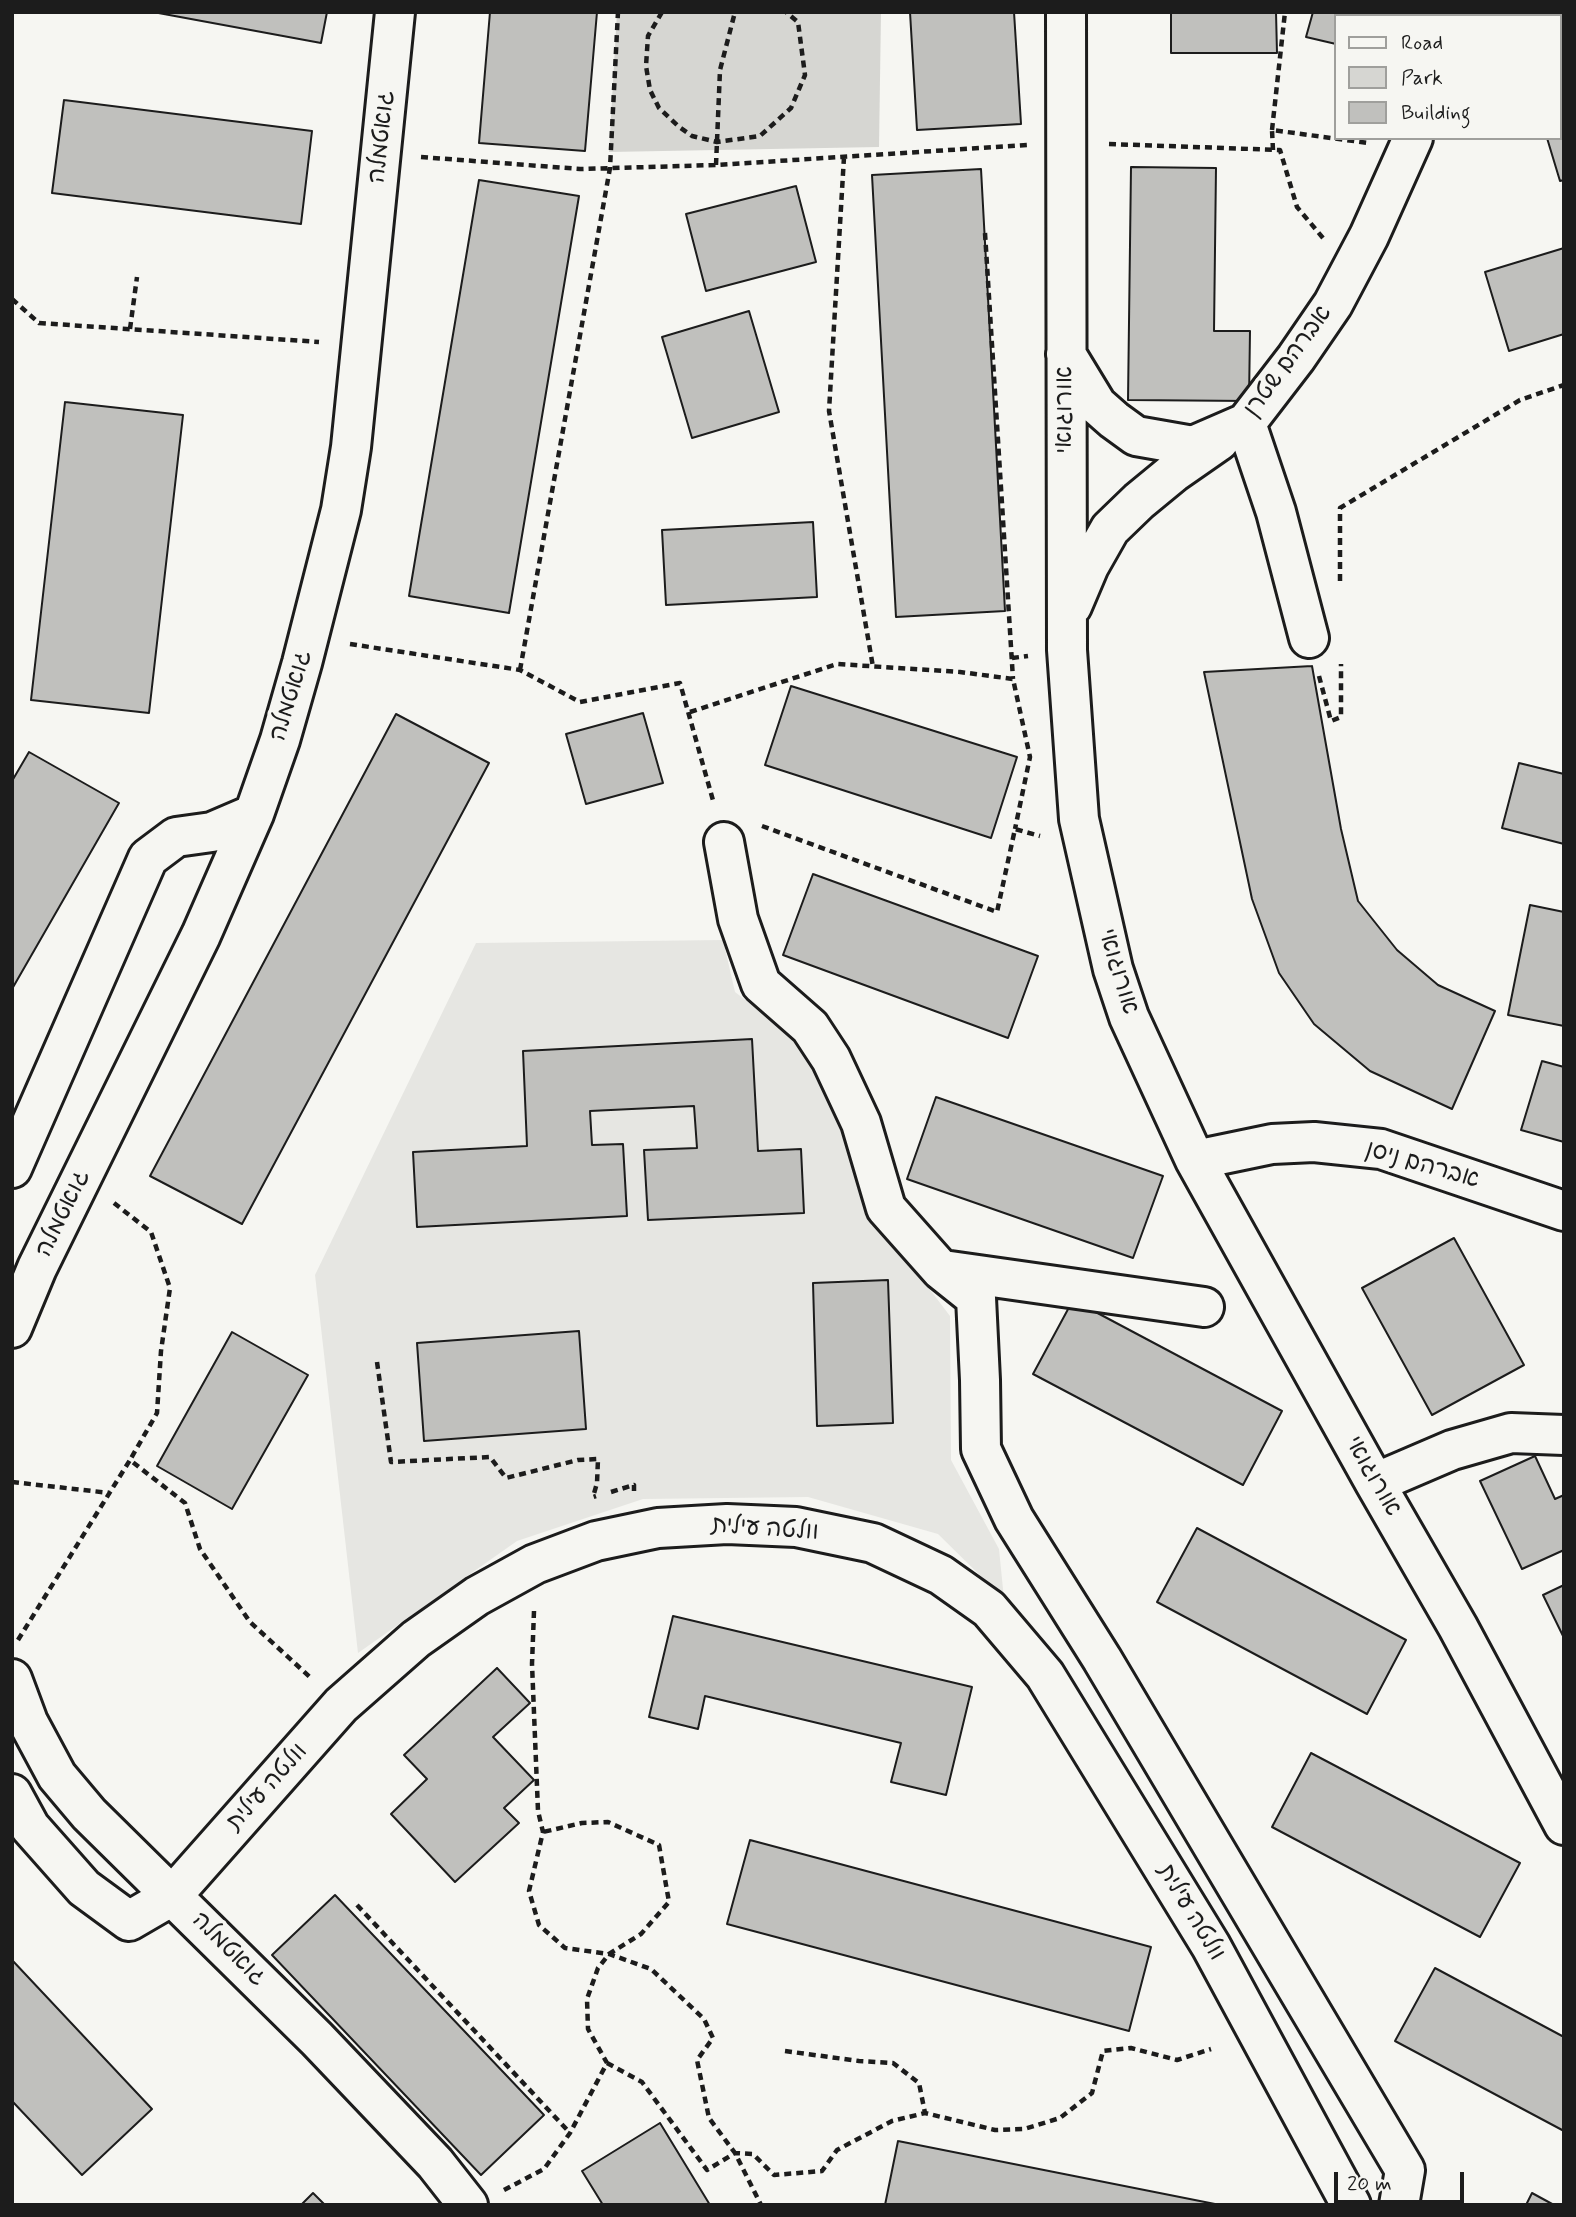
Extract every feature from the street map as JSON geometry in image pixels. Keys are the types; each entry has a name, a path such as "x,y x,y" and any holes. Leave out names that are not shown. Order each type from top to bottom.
{"street":[{"name":"גואטמלה","path":"12,1328 37,1268 201,935 254,814 280,740 310,637 341,510 362,345 395,12"},
{"name":"אורוגואי","path":"1066,12 1067,618 1072,732 1079,820 1113,969 1129,1017 1195,1160 1452,1616 1564,1825"},
{"name":"אברהם שטרן","path":"1066,354 1097,405 1136,436 1193,446 1246,424 1333,304 1412,140"},
{"path":"1067,618 1089,566 1110,529 1173,473 1246,424 1276,512 1309,638"},
{"path":"12,1168 148,858 176,837 212,832 254,814"},
{"path":"739,832 738,919 761,984 810,1027 831,1059 861,1123 886,1208 941,1270 976,1298 981,1449 1014,1519 1102,1659 1405,2170 1399,2205"},
{"name":"אברהם ניסן","path":"1195,1160 1272,1144 1314,1142 1381,1149 1564,1210"},
{"path":"941,1270 1204,1307"},
{"path":"1375,1483 1452,1450 1511,1433 1564,1435"},
{"name":"וולטה עילית","path":"12,1794 30,1827 83,1888 129,1921 173,1896 341,1705 416,1639 477,1596 535,1564 596,1541 658,1528 727,1524 796,1527 873,1543 941,1575 989,1609 1045,1675 1204,1934 1351,2205"},
{"name":"גואטמלה","path":"12,1679 28,1722 57,1776 89,1814 317,2039 435,2163 467,2204"}],"path":[{"path":"520,670 610,168 618,12"},
{"path":"662,12 648,36 646,66 650,90 659,108 678,126 692,136 717,142 760,136 791,108 805,75 798,22 786,12"},
{"path":"716,166 720,70 736,12"},
{"path":"1273,150 1272,130 1285,12"},
{"path":"1272,130 1334,138"},
{"path":"381,153 580,169 716,166 1066,142 1280,150 1297,207 1350,272"},
{"path":"844,157 829,411 873,667"},
{"path":"310,637 520,670 580,702 680,683 739,832 997,912 1030,757 1013,679 985,233"},
{"path":"130,329 138,277"},
{"path":"12,299 39,323 362,345"},
{"path":"1340,592 1340,508 1520,400 1564,385"},
{"path":"1331,721 1341,717 1340,661"},
{"path":"690,712 837,664 960,672 1013,679"},
{"path":"1014,829 1085,849"},
{"path":"12,1649 157,1413 160,1351 170,1287 151,1232 82,1177"},
{"path":"377,1362 391,1462 490,1457 506,1478 578,1461 598,1460 593,1497 634,1485"},
{"path":"130,1460 185,1503 200,1549 250,1622 341,1705"},
{"path":"12,1482 110,1493"},
{"path":"535,1564 532,1664 538,1811 543,1832 529,1891 539,1925 565,1948 608,1954 650,1969 704,2019 713,2038 696,2060 709,2118 735,2153 761,2205"},
{"path":"543,1832 582,1823 608,1822 659,1845 668,1902 641,1934 608,1954 598,1968 587,1999 589,2029 607,2063 642,2082 707,2170 735,2153 753,2154 774,2175 822,2171 836,2150 892,2121 925,2113 995,2130 1024,2129 1060,2118 1093,2093 1103,2051 1131,2048 1177,2060 1211,2049"},
{"path":"357,1905 570,2133"},
{"path":"785,2052 893,2063 919,2083 925,2113"},
{"path":"467,2204 501,2192 544,2169 570,2133 607,2063"}],"shaded area":[{"path":"723,940 735,992 787,1032 826,1085 880,1224 950,1316 951,1460 999,1549 1004,1599 938,1534 808,1497 643,1499 517,1541 358,1653 315,1275 476,943"}],"green space":[{"path":"617,12 881,12 879,147 609,152"}],"building":[{"path":"153,12 327,12 321,43"},
{"path":"490,12 597,12 585,151 479,143"},
{"path":"910,12 1014,12 1021,124 917,130"},
{"path":"1171,12 1276,12 1277,53 1171,53"},
{"path":"1313,12 1379,12 1334,14 1334,44 1306,37"},
{"path":"1562,96 1564,180 1560,181 1548,140 1562,140"},
{"path":"64,100 312,131 301,224 52,193"},
{"path":"1131,167 1216,168 1214,331 1250,331 1249,401 1128,400"},
{"path":"981,169 1005,611 896,617 872,175"},
{"path":"479,180 579,196 509,613 409,596"},
{"path":"796,186 816,262 706,291 686,214"},
{"path":"1564,248 1564,334 1509,351 1485,272"},
{"path":"749,311 779,412 692,438 662,337"},
{"path":"65,402 183,415 149,713 31,700"},
{"path":"813,522 817,597 666,605 662,530"},
{"path":"1312,666 1341,829 1358,901 1397,950 1438,985 1495,1011 1452,1109 1370,1071 1314,1024 1279,973 1252,899 1204,672"},
{"path":"791,686 1017,757 991,838 765,765"},
{"path":"643,713 663,783 586,804 566,734"},
{"path":"396,714 489,763 242,1224 150,1176"},
{"path":"29,752 119,803 12,989 12,781"},
{"path":"1519,763 1564,774 1564,844 1502,828"},
{"path":"813,874 1038,956 1008,1038 783,955"},
{"path":"1530,905 1564,912 1564,1026 1508,1015"},
{"path":"752,1039 758,1151 801,1149 804,1213 648,1220 644,1150 697,1148 694,1106 590,1111 592,1145 623,1144 627,1216 417,1227 413,1152 527,1146 523,1051"},
{"path":"1542,1061 1564,1067 1564,1142 1521,1130"},
{"path":"936,1097 1163,1176 1133,1258 907,1179"},
{"path":"1454,1238 1524,1365 1432,1415 1362,1288"},
{"path":"888,1280 893,1423 817,1426 813,1283"},
{"path":"1073,1300 1282,1411 1243,1485 1033,1374"},
{"path":"579,1331 586,1429 424,1441 417,1343"},
{"path":"232,1332 308,1375 232,1509 157,1466"},
{"path":"1535,1456 1555,1499 1564,1495 1564,1550 1522,1569 1480,1481"},
{"path":"1197,1528 1406,1640 1367,1714 1157,1602"},
{"path":"1564,1585 1564,1638 1543,1595"},
{"path":"673,1616 972,1687 946,1795 891,1782 901,1743 705,1696 698,1729 649,1717"},
{"path":"497,1668 530,1703 493,1737 534,1780 504,1808 519,1823 455,1882 391,1814 427,1779 404,1755"},
{"path":"1311,1753 1520,1863 1480,1937 1272,1827"},
{"path":"750,1840 1151,1947 1129,2031 727,1924"},
{"path":"335,1895 544,2115 481,2175 272,1955"},
{"path":"12,1960 152,2109 82,2175 12,2101"},
{"path":"1435,1968 1564,2037 1564,2131 1395,2041"},
{"path":"660,2123 710,2205 603,2205 582,2171"},
{"path":"898,2141 1220,2205 885,2205"},
{"path":"313,2193 325,2205 301,2205"},
{"path":"1532,2193 1554,2205 1526,2205"}]}
